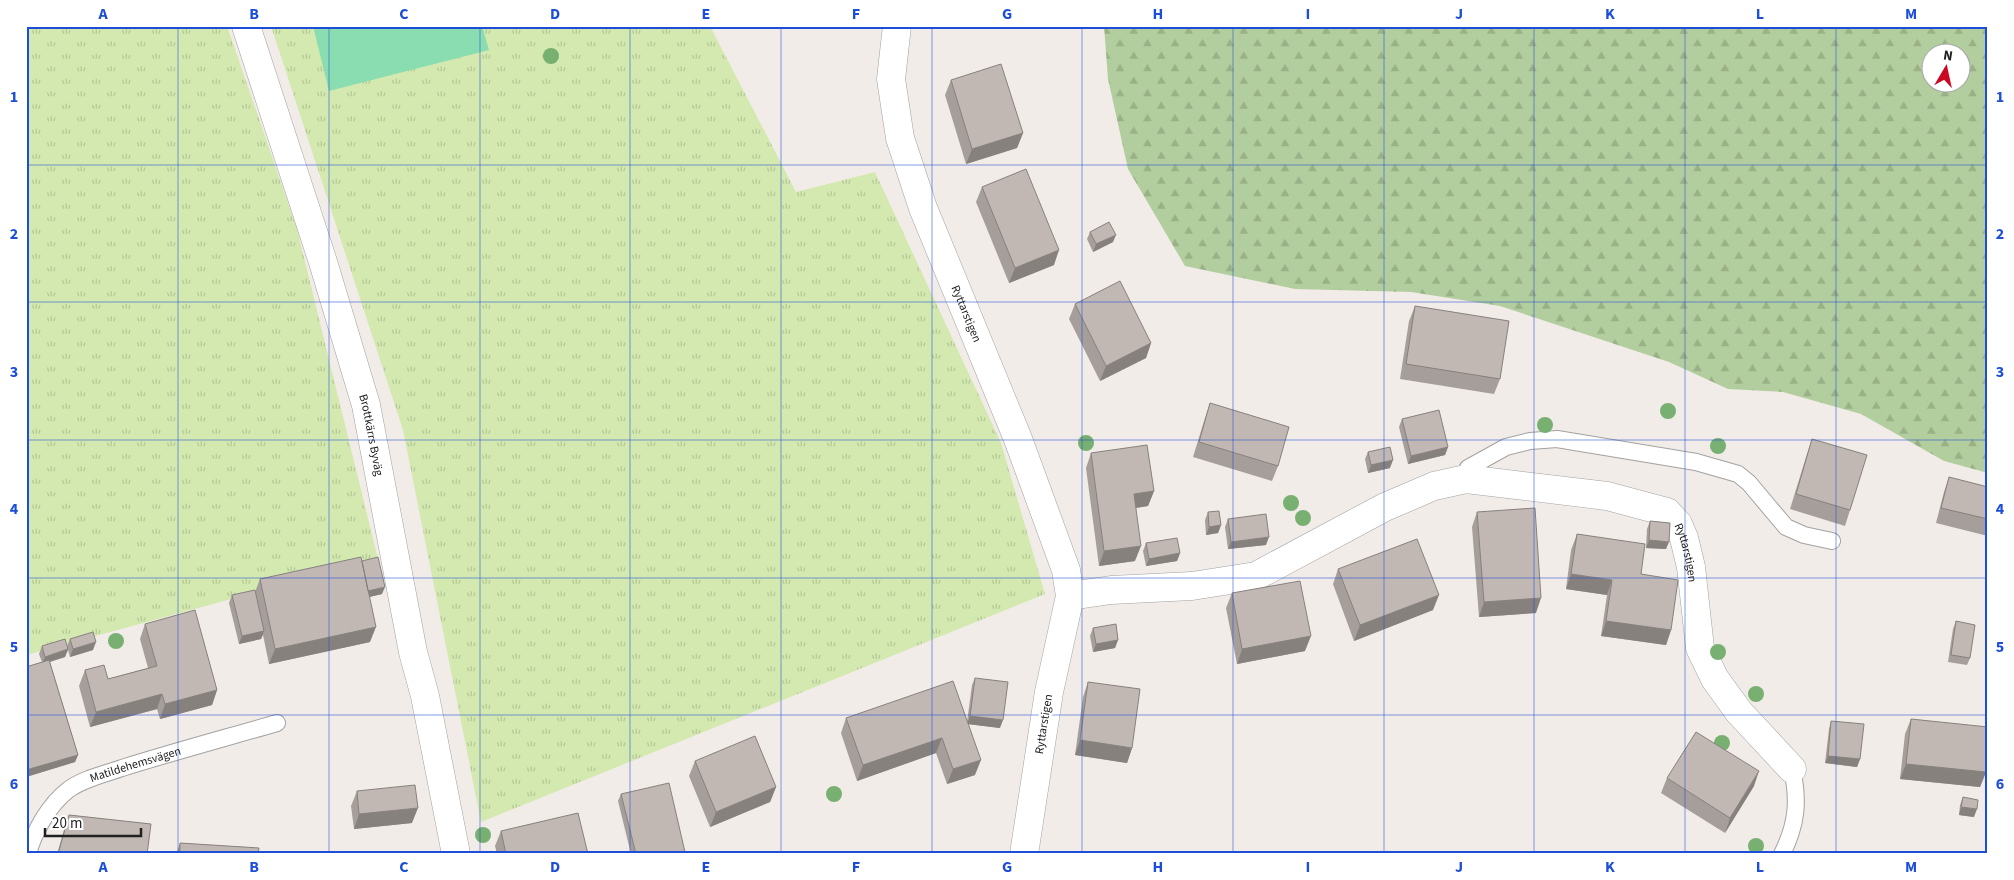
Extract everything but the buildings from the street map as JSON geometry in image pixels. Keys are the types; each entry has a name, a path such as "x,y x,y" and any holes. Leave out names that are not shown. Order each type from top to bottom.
{"street":[{"name":"Brottkärrs Byväg","path":"246,26 323,262 366,405 413,652 425,696 456,854"},
{"name":"Ryttarstigen","path":"897,26 891,79 900,138 923,208 1055,535 1066,570 1070,596 1050,692 1024,854"},
{"name":"Ryttarstigen","path":"1070,596 1111,590 1192,586 1256,576 1385,508 1434,486 1466,479 1607,496 1667,512 1678,524 1684,538 1691,567 1700,648 1715,679 1739,712 1792,769"}],"lane":[{"path":"1466,479 1468,468 1506,447 1530,441 1557,439 1687,460 1738,474 1749,483 1786,527 1804,535 1832,541"},
{"name":"Matildehemsvägen","path":"28,854 31,843 46,814 69,789 98,776 276,723"},
{"path":"1782,854 1796,819 1798,793 1792,769"}],"green space":[{"path":"26,26 227,26 297,229 378,559 26,655"},
{"path":"271,26 710,26 796,192 875,172 1001,443 1045,594 481,822 403,430"},
{"path":"313,26 482,26 489,50 329,91"},
{"path":"1104,26 1988,26 1988,473 1944,461 1861,414 1783,392 1728,389 1669,362 1500,306 1411,292 1295,289 1185,266 1128,169 1108,79"}]}
